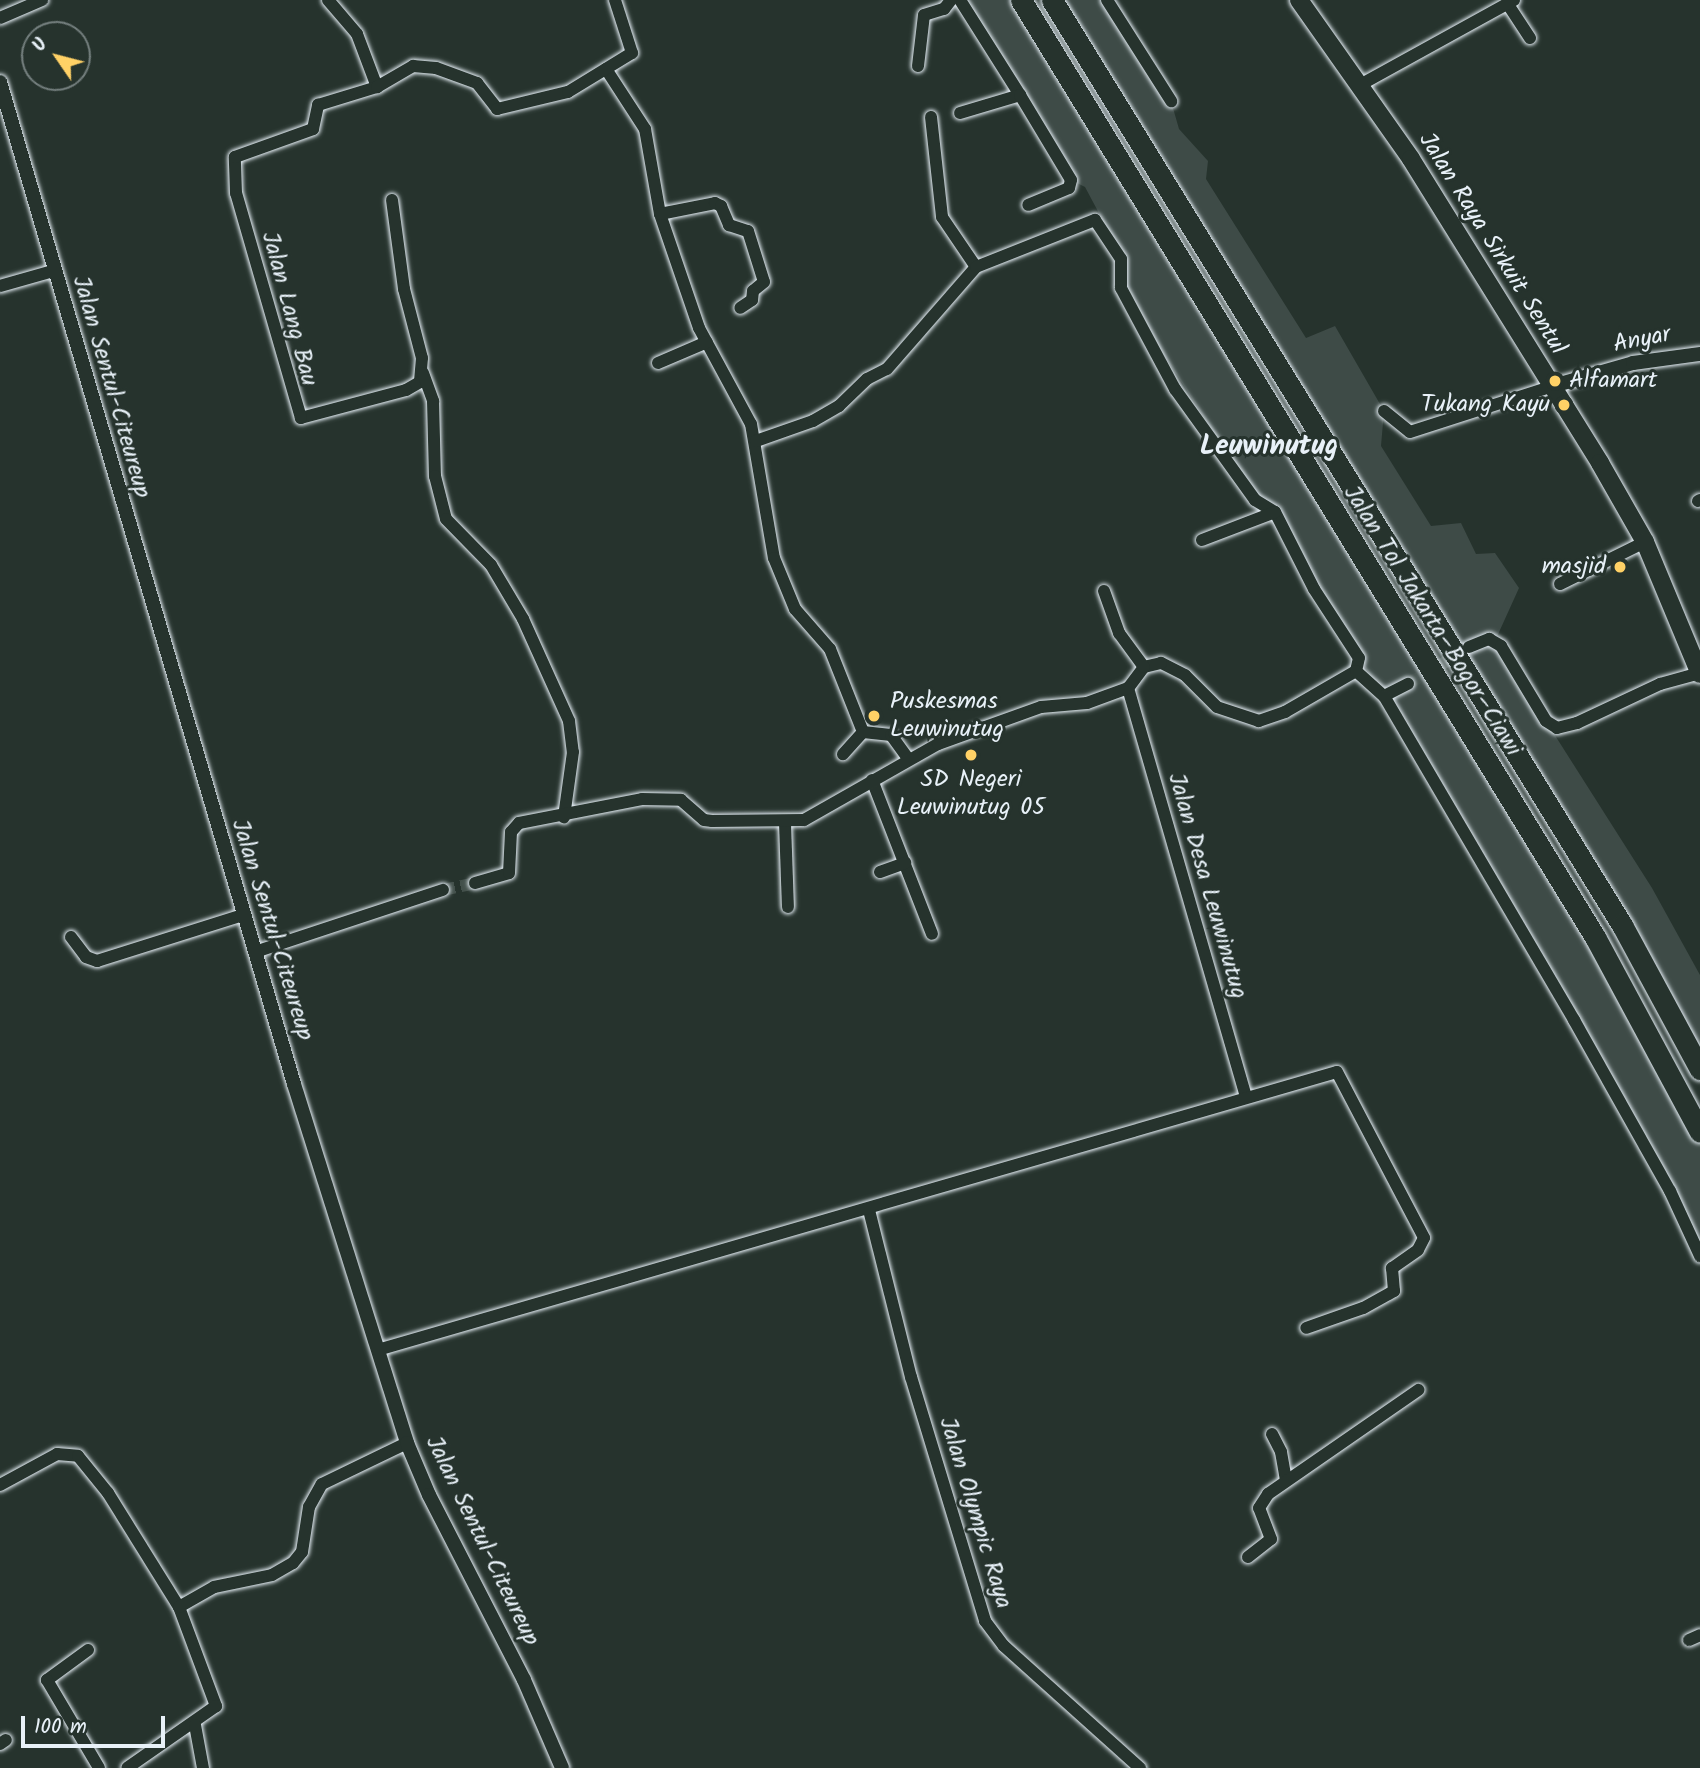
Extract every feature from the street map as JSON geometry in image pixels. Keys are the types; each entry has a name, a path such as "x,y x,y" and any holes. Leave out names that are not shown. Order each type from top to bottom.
{"highway":[{"name":"Jalan Tol Jakarta–Bogor–Ciawi","path":"1021,0 1595,937 1700,1132"},
{"name":"Jalan Tol Jakarta–Bogor–Ciawi","path":"1052,0 1622,925 1700,1069"}],"main road":[{"name":"Jalan Raya Sirkuit Sentul","path":"1304,2 1484,271 1645,542 1700,674"}],"street":[{"path":"0,18 43,0"},
{"path":"328,0 357,34 377,87 402,69 425,65 477,83 492,107 501,109 568,92 627,58 633,47 615,0"},
{"path":"918,66 925,15 944,9 951,0"},
{"path":"960,0 1071,180 1069,188 1028,205"},
{"path":"1107,0 1171,101"},
{"path":"1360,85 1511,1 1530,38"},
{"path":"606,69 648,136 660,214 707,342 743,405 756,441 774,558 795,609 830,649 862,736"},
{"name":"Jalan Sentul-Citeureup","path":"0,82 243,915 381,1349 407,1443 429,1495 524,1679 562,1768"},
{"name":"Jalan Lang Bau","path":"377,87 318,105 313,129 234,157 236,193 297,415 310,416 406,390 420,382 423,373"},
{"path":"960,113 1020,95"},
{"path":"931,117 942,217 976,267"},
{"path":"392,201 404,289 423,373 433,401 435,476 446,519 452,530 491,565 523,619 569,721 573,752 564,817"},
{"path":"660,214 715,203 720,206 729,225 746,228 764,282 753,291 752,300 740,308"},
{"path":"475,883 509,873 511,832 519,823 564,817 624,801 662,799 690,804 704,820 785,823 804,820 872,780 896,770 908,758 1041,707 1087,703 1128,688 1144,667 1154,663 1169,666 1217,707 1259,720 1284,712 1356,671 1359,658 1314,589 1275,512 1255,500 1175,388 1121,288 1121,259 1095,220 976,267 892,363 839,406 813,421 756,441"},
{"path":"0,286 53,271"},
{"path":"658,363 707,342"},
{"name":"Anyar","path":"1553,387 1633,363 1700,354"},
{"path":"1384,411 1410,432 1553,387"},
{"path":"1202,540 1275,512"},
{"path":"1560,584 1645,542"},
{"path":"1104,591 1119,633 1144,667"},
{"path":"1469,647 1489,639 1501,646 1546,721 1557,727 1577,723 1660,684 1700,674"},
{"path":"1356,671 1384,696 1574,1020 1670,1191 1700,1256"},
{"path":"1384,696 1408,684"},
{"name":"Jalan Desa Leuwinutug","path":"1128,688 1246,1096"},
{"path":"844,754 862,736 891,735 908,758"},
{"path":"872,780 932,934"},
{"path":"785,823 788,907"},
{"path":"880,872 905,863"},
{"path":"255,952 443,890"},
{"path":"71,937 86,957 97,961 243,915"},
{"path":"381,1349 869,1210 1246,1096 1337,1072 1424,1234 1418,1250 1392,1268 1394,1291 1363,1308 1306,1328"},
{"name":"Jalan Olympic Raya","path":"869,1210 911,1377 985,1621 1004,1646 1140,1768"},
{"path":"1248,1557 1271,1539 1260,1504 1286,1481 1418,1390"},
{"path":"1272,1434 1282,1452 1286,1481"},
{"path":"179,1607 214,1587 272,1575 293,1563 302,1552 313,1496 322,1484 407,1443"},
{"path":"0,1485 57,1454 78,1456 108,1493 179,1607 217,1700 195,1725 127,1768"},
{"path":"88,1650 47,1680 99,1768"},
{"path":"195,1725 203,1768"}],"shaded area":[{"path":"962,0 1021,0 1700,1132 1700,1256 1412,740 1121,288 1122,266 1095,220 1101,217 1085,187 1071,180"},
{"path":"1052,0 1107,0 1171,101 1179,129 1208,161 1206,179 1306,338 1335,326 1384,411 1381,446 1431,526 1461,523 1476,554 1495,553 1519,588 1495,641 1652,888 1700,975 1700,1069"}],"tunnel":[{"path":"1408,684 1459,654"},
{"path":"443,890 475,883"}],"place":[{"name":"Alfamart","path":"1555,381"},
{"name":"Tukang Kayu","path":"1564,405"},
{"name":"masjid","path":"1620,567"},
{"name":"Puskesmas Leuwinutug","path":"874,716"},
{"name":"SD Negeri Leuwinutug 05","path":"971,755"}],"district":[{"name":"Leuwinutug","path":"1269,447"}]}
